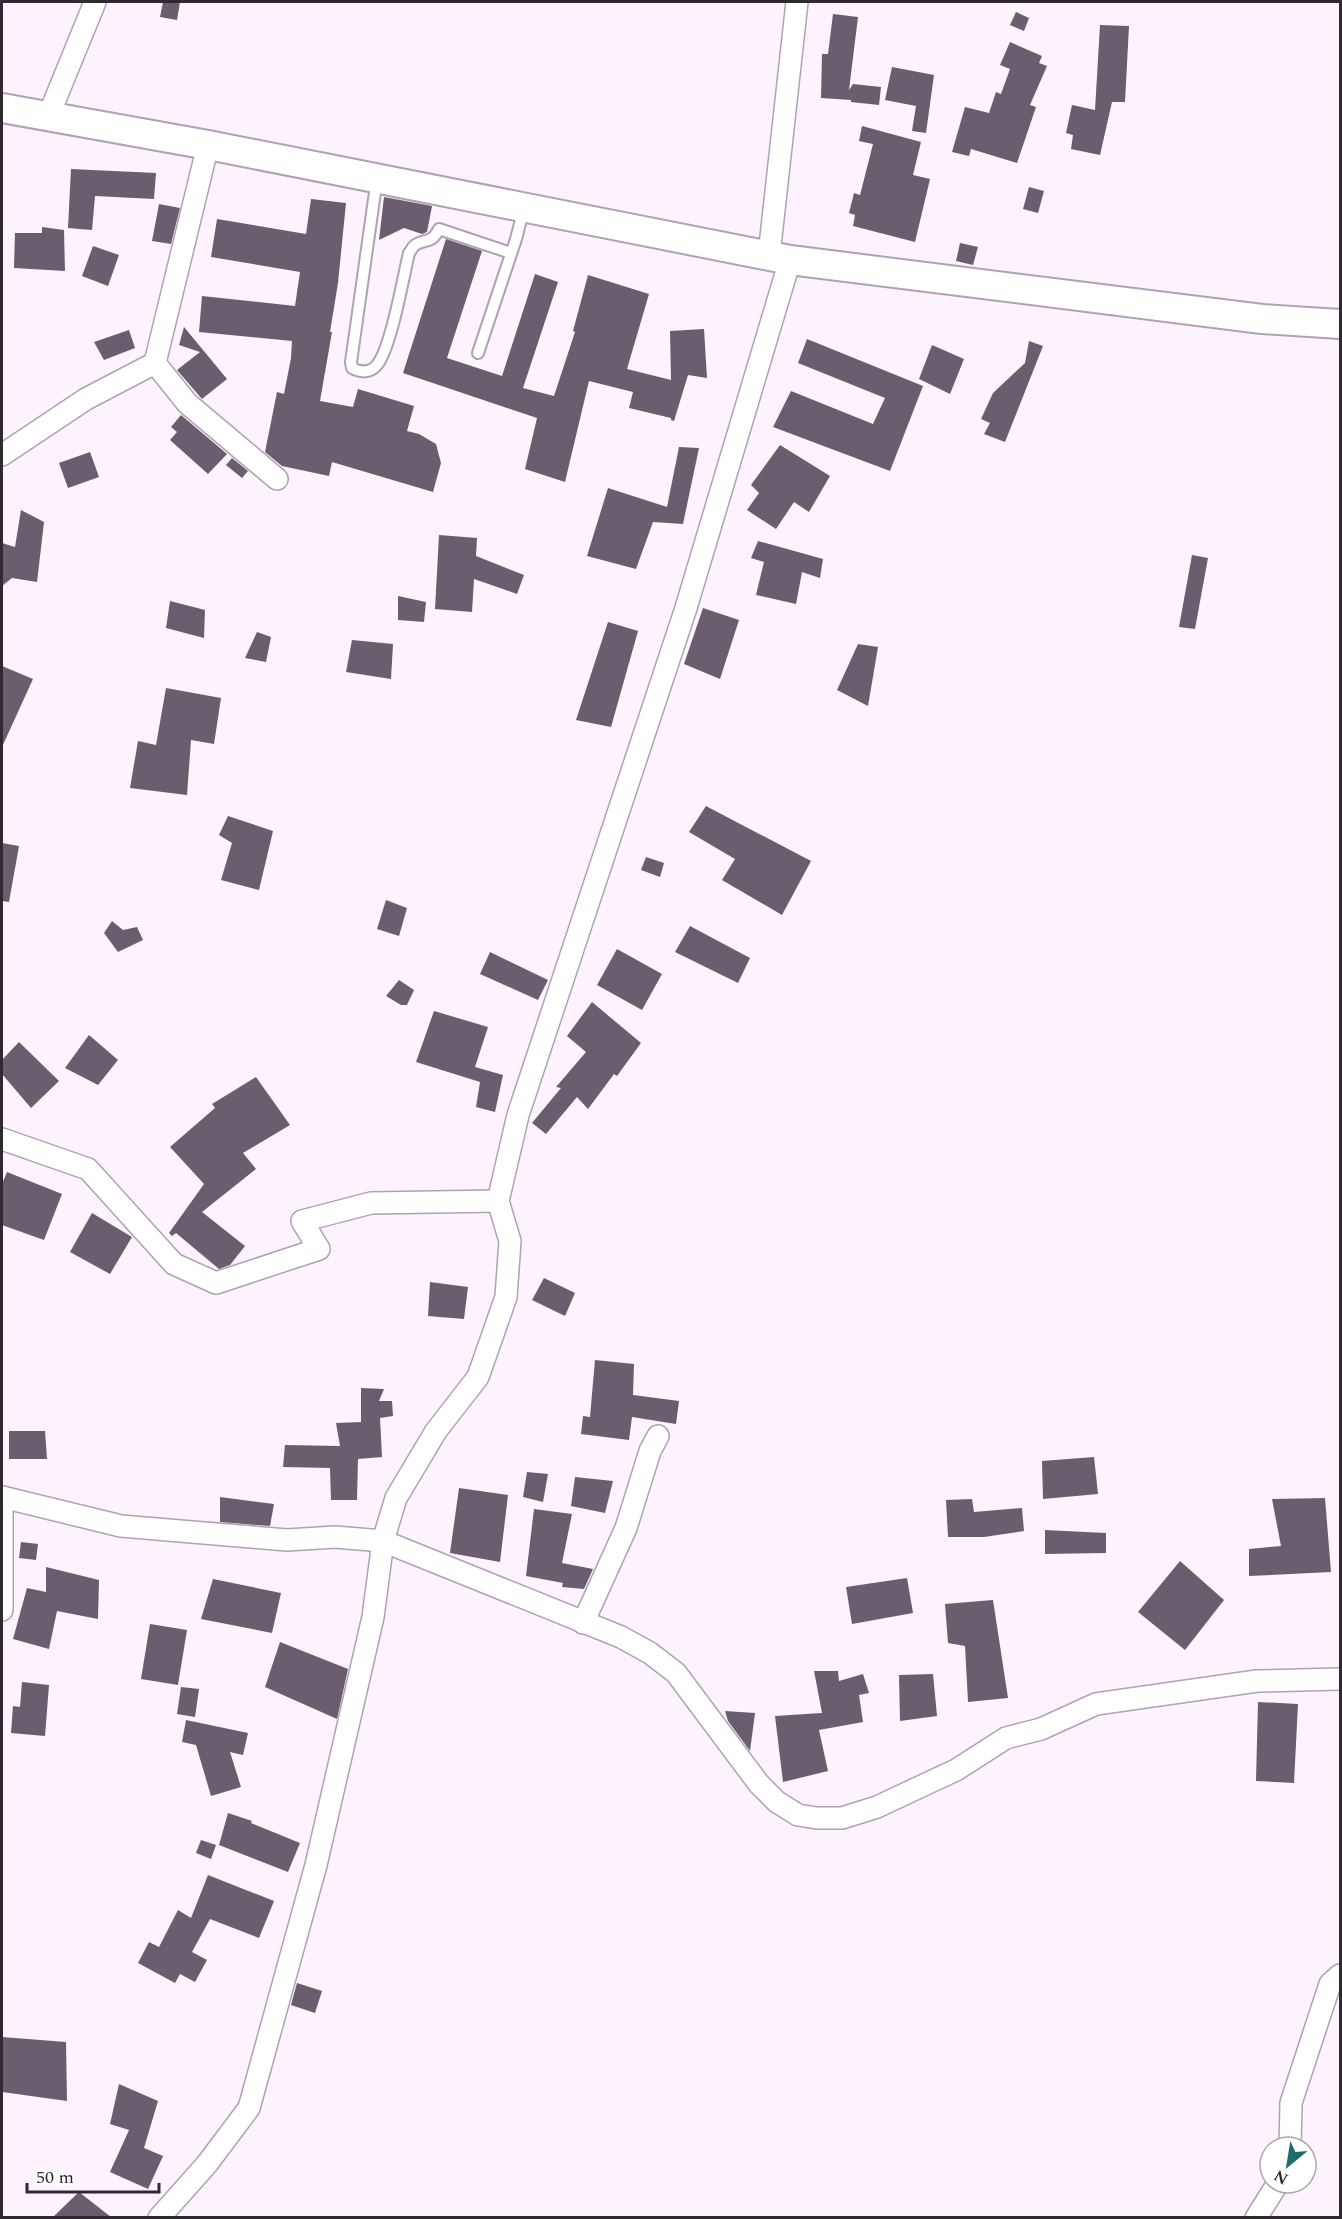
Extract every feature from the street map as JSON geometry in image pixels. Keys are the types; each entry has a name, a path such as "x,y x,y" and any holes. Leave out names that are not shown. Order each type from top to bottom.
{"main road":[{"path":"2,108 208,145 779,258 1262,319 1341,324"}],"street":[{"path":"48,117 95,2"},
{"path":"159,2217 207,2164 249,2108 316,1865 373,1617 383,1541 396,1498 436,1431 478,1377 506,1297 510,1241 498,1202 518,1115 686,608 779,258 798,2"},
{"path":"2,455 86,399 155,363 208,145"},
{"path":"155,363 187,403 277,479"},
{"path":"2,1139 88,1169 174,1264 216,1282 319,1250 302,1221 371,1203 498,1202"},
{"path":"583,1623 626,1528 650,1451 658,1436"},
{"path":"2,1610 2,1497 121,1526 288,1540 335,1537 383,1541 621,1637 650,1653 676,1672 759,1784 777,1802 798,1815 817,1818 842,1818 877,1807 956,1770 1006,1738 1041,1729 1096,1704 1257,1681 1341,1679"},
{"path":"1290,2135 1291,2103 1330,1984 1341,1975"},
{"path":"1256,2217 1270,2195"}],"lane":[{"path":"377,178 351,362 352,368 359,372 376,366 386,351 409,253 415,245 428,242 439,229 511,253"},
{"path":"478,353 524,208"}],"building":[{"path":"163,2 180,2 177,20 160,17"},
{"path":"1016,12 1029,18 1024,31 1010,25"},
{"path":"833,14 858,17 849,90 853,84 881,87 879,105 821,98 822,54 828,54"},
{"path":"1100,25 1129,26 1125,102 1112,102 1100,155 1071,149 1073,135 1066,133 1072,105 1095,110"},
{"path":"1010,42 1042,56 1039,63 1047,66 1030,105 1036,107 1017,163 971,149 969,156 952,152 965,107 989,113 996,92 1001,94 1010,69 1000,65"},
{"path":"892,67 934,75 926,133 912,131 916,106 885,100"},
{"path":"862,126 921,142 913,175 930,179 915,242 853,226 855,215 849,213 854,193 860,195 873,144 859,141"},
{"path":"71,169 156,173 154,199 95,196 92,230 68,228"},
{"path":"1029,187 1044,191 1038,213 1023,209"},
{"path":"384,197 432,206 427,232 422,234 404,228 379,240"},
{"path":"311,199 346,203 338,283 330,332 332,332 320,401 353,407 358,389 414,406 407,431 419,434 436,444 441,463 433,492 332,462 329,476 282,466 265,452 277,392 284,394 292,341 199,332 202,296 295,306 300,272 211,257 217,219 306,234"},
{"path":"159,204 180,208 171,244 152,241"},
{"path":"42,227 64,230 65,271 14,268 15,233 42,233"},
{"path":"446,239 482,251 447,358 502,376 535,274 558,282 523,388 554,396 575,332 573,331 588,275 649,294 627,369 671,380 670,331 704,329 707,378 688,375 674,421 671,418 629,408 633,392 589,381 565,482 525,469 537,418 403,373"},
{"path":"960,243 978,247 973,265 956,261"},
{"path":"93,246 119,255 108,286 82,276"},
{"path":"184,327 227,379 202,399 177,370 200,352 179,345"},
{"path":"129,330 135,348 104,360 94,342"},
{"path":"807,339 923,386 890,471 773,427 791,391 873,424 885,398 798,363"},
{"path":"1029,341 1043,346 1005,442 984,434 990,423 981,419 993,393 1025,363"},
{"path":"932,345 964,359 950,394 919,379"},
{"path":"181,415 227,454 208,474 170,440 177,432 171,427"},
{"path":"780,445 830,476 809,512 794,502 776,529 747,510 759,493 751,485"},
{"path":"679,447 699,448 683,524 653,522 636,569 587,556 608,488 667,507"},
{"path":"90,452 99,477 68,488 59,463"},
{"path":"232,458 248,471 242,478 226,465"},
{"path":"21,510 44,522 37,582 12,578 2,586 2,543 15,547"},
{"path":"439,535 477,538 476,556 524,575 517,594 474,579 472,612 435,609"},
{"path":"758,541 823,559 820,578 802,572 796,604 756,595 764,562 751,558"},
{"path":"1192,555 1208,558 1195,629 1179,627"},
{"path":"398,596 426,602 424,622 398,620"},
{"path":"170,601 205,610 204,638 166,628"},
{"path":"703,608 739,620 720,679 684,664"},
{"path":"608,622 638,631 611,727 576,720"},
{"path":"257,632 271,637 266,662 245,658"},
{"path":"352,640 393,644 391,679 346,672"},
{"path":"858,644 878,647 868,706 837,690"},
{"path":"2,666 33,679 2,747"},
{"path":"166,688 221,698 214,744 191,740 187,795 130,788 138,741 156,745"},
{"path":"706,806 811,861 782,915 722,880 735,859 689,832"},
{"path":"228,816 273,831 259,890 221,880 232,843 219,835"},
{"path":"2,843 19,846 9,902 2,901"},
{"path":"646,857 664,863 660,877 641,870"},
{"path":"386,900 407,908 399,936 377,929"},
{"path":"112,921 123,930 137,927 143,940 118,952 104,933"},
{"path":"690,926 750,958 738,983 675,952"},
{"path":"617,949 662,974 642,1010 597,985"},
{"path":"490,952 548,980 538,1000 480,974"},
{"path":"399,980 414,990 407,1005 401,1005 386,996"},
{"path":"592,1002 641,1043 617,1076 614,1074 588,1109 577,1097 546,1134 532,1123 561,1088 556,1087 586,1052 567,1036"},
{"path":"434,1011 488,1027 475,1067 503,1075 495,1112 476,1107 480,1082 416,1062"},
{"path":"89,1035 118,1060 98,1085 65,1068"},
{"path":"19,1042 59,1081 31,1108 2,1074 2,1060"},
{"path":"256,1077 290,1125 243,1153 256,1169 202,1212 245,1246 230,1265 219,1269 176,1233 172,1236 169,1233 204,1184 170,1147 215,1108 212,1104"},
{"path":"7,1172 62,1194 44,1240 2,1225 2,1184"},
{"path":"92,1213 132,1237 110,1274 70,1252"},
{"path":"544,1278 575,1293 565,1316 532,1300"},
{"path":"430,1282 468,1287 464,1319 428,1316"},
{"path":"595,1360 634,1364 633,1395 679,1401 676,1424 632,1417 629,1440 581,1434 583,1416 590,1417"},
{"path":"361,1388 384,1389 379,1401 392,1401 393,1416 380,1418 382,1457 358,1459 357,1500 331,1500 330,1468 283,1467 285,1445 340,1446 336,1423 361,1422"},
{"path":"9,1431 45,1431 47,1459 9,1459"},
{"path":"1094,1457 1098,1494 1043,1499 1042,1461"},
{"path":"527,1472 548,1474 543,1502 523,1497"},
{"path":"575,1477 613,1481 605,1513 571,1506"},
{"path":"459,1488 508,1495 500,1562 450,1553"},
{"path":"220,1497 274,1504 270,1526 220,1522"},
{"path":"1325,1498 1331,1572 1249,1576 1249,1549 1281,1546 1272,1499"},
{"path":"972,1499 974,1512 1022,1508 1024,1531 984,1537 948,1537 946,1500"},
{"path":"534,1509 572,1514 562,1563 593,1569 584,1589 562,1587 563,1583 526,1576"},
{"path":"1045,1530 1106,1533 1106,1553 1045,1554"},
{"path":"21,1542 38,1544 36,1560 19,1558"},
{"path":"1180,1561 1224,1600 1185,1650 1138,1612"},
{"path":"46,1567 99,1580 98,1619 57,1611 49,1649 13,1639 27,1588 46,1592"},
{"path":"907,1578 913,1613 852,1624 846,1587"},
{"path":"213,1579 281,1593 272,1633 201,1619"},
{"path":"993,1600 1008,1698 968,1702 965,1646 948,1643 945,1604"},
{"path":"150,1624 187,1630 178,1685 141,1679"},
{"path":"280,1642 348,1669 337,1719 265,1687"},
{"path":"814,1671 838,1671 839,1681 863,1674 869,1693 859,1695 863,1722 819,1730 828,1771 783,1782 775,1716 822,1713"},
{"path":"933,1674 937,1716 900,1721 899,1675"},
{"path":"22,1682 49,1685 45,1736 11,1733 13,1706 20,1707"},
{"path":"181,1687 199,1689 195,1717 177,1714"},
{"path":"1258,1702 1298,1704 1294,1783 1256,1781"},
{"path":"725,1711 755,1713 750,1751 728,1721"},
{"path":"186,1720 248,1733 243,1755 230,1752 241,1787 211,1796 196,1745 182,1742"},
{"path":"228,1813 252,1821 251,1823 300,1843 288,1872 219,1845"},
{"path":"201,1840 216,1845 211,1859 196,1853"},
{"path":"208,1875 274,1901 259,1938 210,1919 192,1952 207,1960 195,1982 180,1974 175,1983 138,1963 149,1942 159,1947 178,1910 191,1918"},
{"path":"297,1983 322,1991 315,2013 291,2005"},
{"path":"2,2037 66,2042 67,2101 2,2092"},
{"path":"119,2084 158,2101 144,2148 163,2156 148,2189 110,2172 129,2130 110,2124"},
{"path":"79,2192 111,2217 53,2217"}]}
